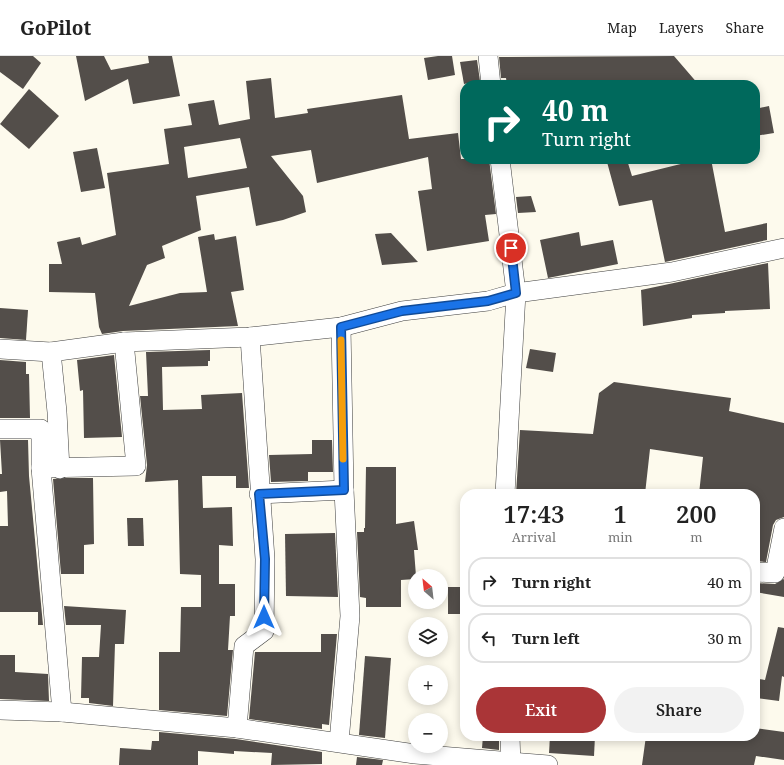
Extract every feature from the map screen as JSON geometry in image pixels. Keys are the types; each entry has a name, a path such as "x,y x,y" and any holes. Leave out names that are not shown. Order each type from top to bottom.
{"street":[{"path":"488,56 490,80"},
{"path":"501,164 516,293 505,489"},
{"path":"0,349 51,352 124,342 250,337 341,327 402,311 488,301 516,293 672,272 784,248"},
{"path":"339,742 350,616 344,490 341,327"},
{"path":"237,728 244,646 264,631 265,559 259,494 250,337"},
{"path":"41,468 60,469 136,466 124,342"},
{"path":"51,352 58,412 60,469"},
{"path":"0,429 41,429 41,468 62,712"},
{"path":"259,494 344,490"},
{"path":"760,572 775,573 784,528"},
{"path":"0,710 62,712 237,728 415,754 511,764 548,765"},
{"path":"510,741 511,764"}],"building":[{"path":"0,56 33,56 41,63 23,89 0,72"},
{"path":"76,56 104,56 111,70 149,63 148,56 172,56 180,96 133,104 128,79 85,101"},
{"path":"452,56 455,75 428,80 424,58"},
{"path":"674,56 695,80 506,80 506,78 501,78 499,57"},
{"path":"477,60 480,80 463,80 460,62"},
{"path":"271,78 275,118 308,113 307,109 402,95 409,139 458,133 460,164 490,164 496,214 485,215 489,241 427,251 418,191 432,189 428,157 317,183 311,150 271,156 303,196 306,212 283,220 256,226 249,187 196,196 201,230 162,246 165,258 147,265 129,306 180,293 207,292 198,237 214,234 215,240 236,236 244,290 231,292 238,326 123,331 102,334 99,327 95,293 49,292 49,264 62,264 57,242 80,237 82,245 116,235 107,173 169,164 164,129 192,125 188,104 214,100 219,125 250,119 246,81","holes":["240,138 247,168 188,178 184,147"]},
{"path":"29,89 59,116 29,149 0,124"},
{"path":"769,106 774,133 760,135 760,108"},
{"path":"97,148 105,188 81,192 73,152"},
{"path":"608,164 628,164 632,176 681,164 712,164 725,232 767,223 767,240 665,262 652,200 619,206"},
{"path":"531,196 536,212 518,213 516,197"},
{"path":"579,232 581,246 613,240 618,264 548,278 540,240"},
{"path":"391,233 418,262 382,265 375,234"},
{"path":"768,263 770,309 725,311 725,313 692,315 692,318 643,326 641,290"},
{"path":"0,308 28,310 26,340 0,338"},
{"path":"530,349 556,353 553,372 526,368"},
{"path":"210,350 210,361 208,361 208,366 162,367 163,410 202,409 201,395 242,393 249,488 236,488 236,476 202,476 203,508 232,507 233,546 219,545 219,584 235,584 235,616 230,616 228,650 233,650 227,716 159,710 159,652 180,652 181,607 201,607 201,575 180,574 178,480 145,482 147,465 140,396 148,396 146,352"},
{"path":"114,355 122,437 84,438 83,390 80,391 77,360"},
{"path":"0,360 26,362 26,374 29,374 30,418 0,418"},
{"path":"614,382 731,398 729,411 784,423 784,517 776,520 773,525 766,562 760,561 760,489 700,489 703,457 650,449 646,489 516,489 520,430 593,434 599,393"},
{"path":"0,440 28,440 29,476 43,625 38,625 38,612 0,612 0,526 8,526 7,491 0,492 0,474 2,474"},
{"path":"312,440 332,440 333,472 308,472 308,481 271,482 269,455 312,454"},
{"path":"366,467 396,467 396,524 414,521 418,550 414,550 415,569 408,569 408,580 401,580 401,607 366,607 366,598 360,597 357,532 364,532"},
{"path":"93,478 94,544 84,545 84,574 61,574 53,479"},
{"path":"127,518 143,518 144,546 128,546"},
{"path":"335,533 338,597 286,596 285,534"},
{"path":"784,579 784,597 760,593 760,583 775,584"},
{"path":"448,587 460,587 460,614 448,614"},
{"path":"64,606 126,610 124,644 115,644 113,706 89,703 89,698 81,698 82,657 99,657 101,625 66,625"},
{"path":"778,627 784,628 784,677 782,676 779,701 760,699 760,679 765,680"},
{"path":"321,634 337,634 329,725 322,724 322,729 249,719 255,652 321,652"},
{"path":"0,655 15,655 15,672 48,674 49,701 0,699"},
{"path":"365,656 391,658 385,738 359,735"},
{"path":"760,729 784,732 784,760 756,756 754,765 642,765 645,741 760,741"},
{"path":"159,732 236,739 322,752 322,764 271,765 272,753 234,751 234,754 198,751 198,765 119,765 120,748 151,750 152,741 159,741"},
{"path":"483,741 499,741 499,750 482,748"},
{"path":"550,741 595,741 594,756 549,753"},
{"path":"357,757 383,760 382,765 356,765"}],"slow traffic":[{"path":"341,340 343,459"}],"route":[{"path":"264,617 265,559 259,494 344,490 341,327 402,311 488,301 516,293 511,248"}]}
